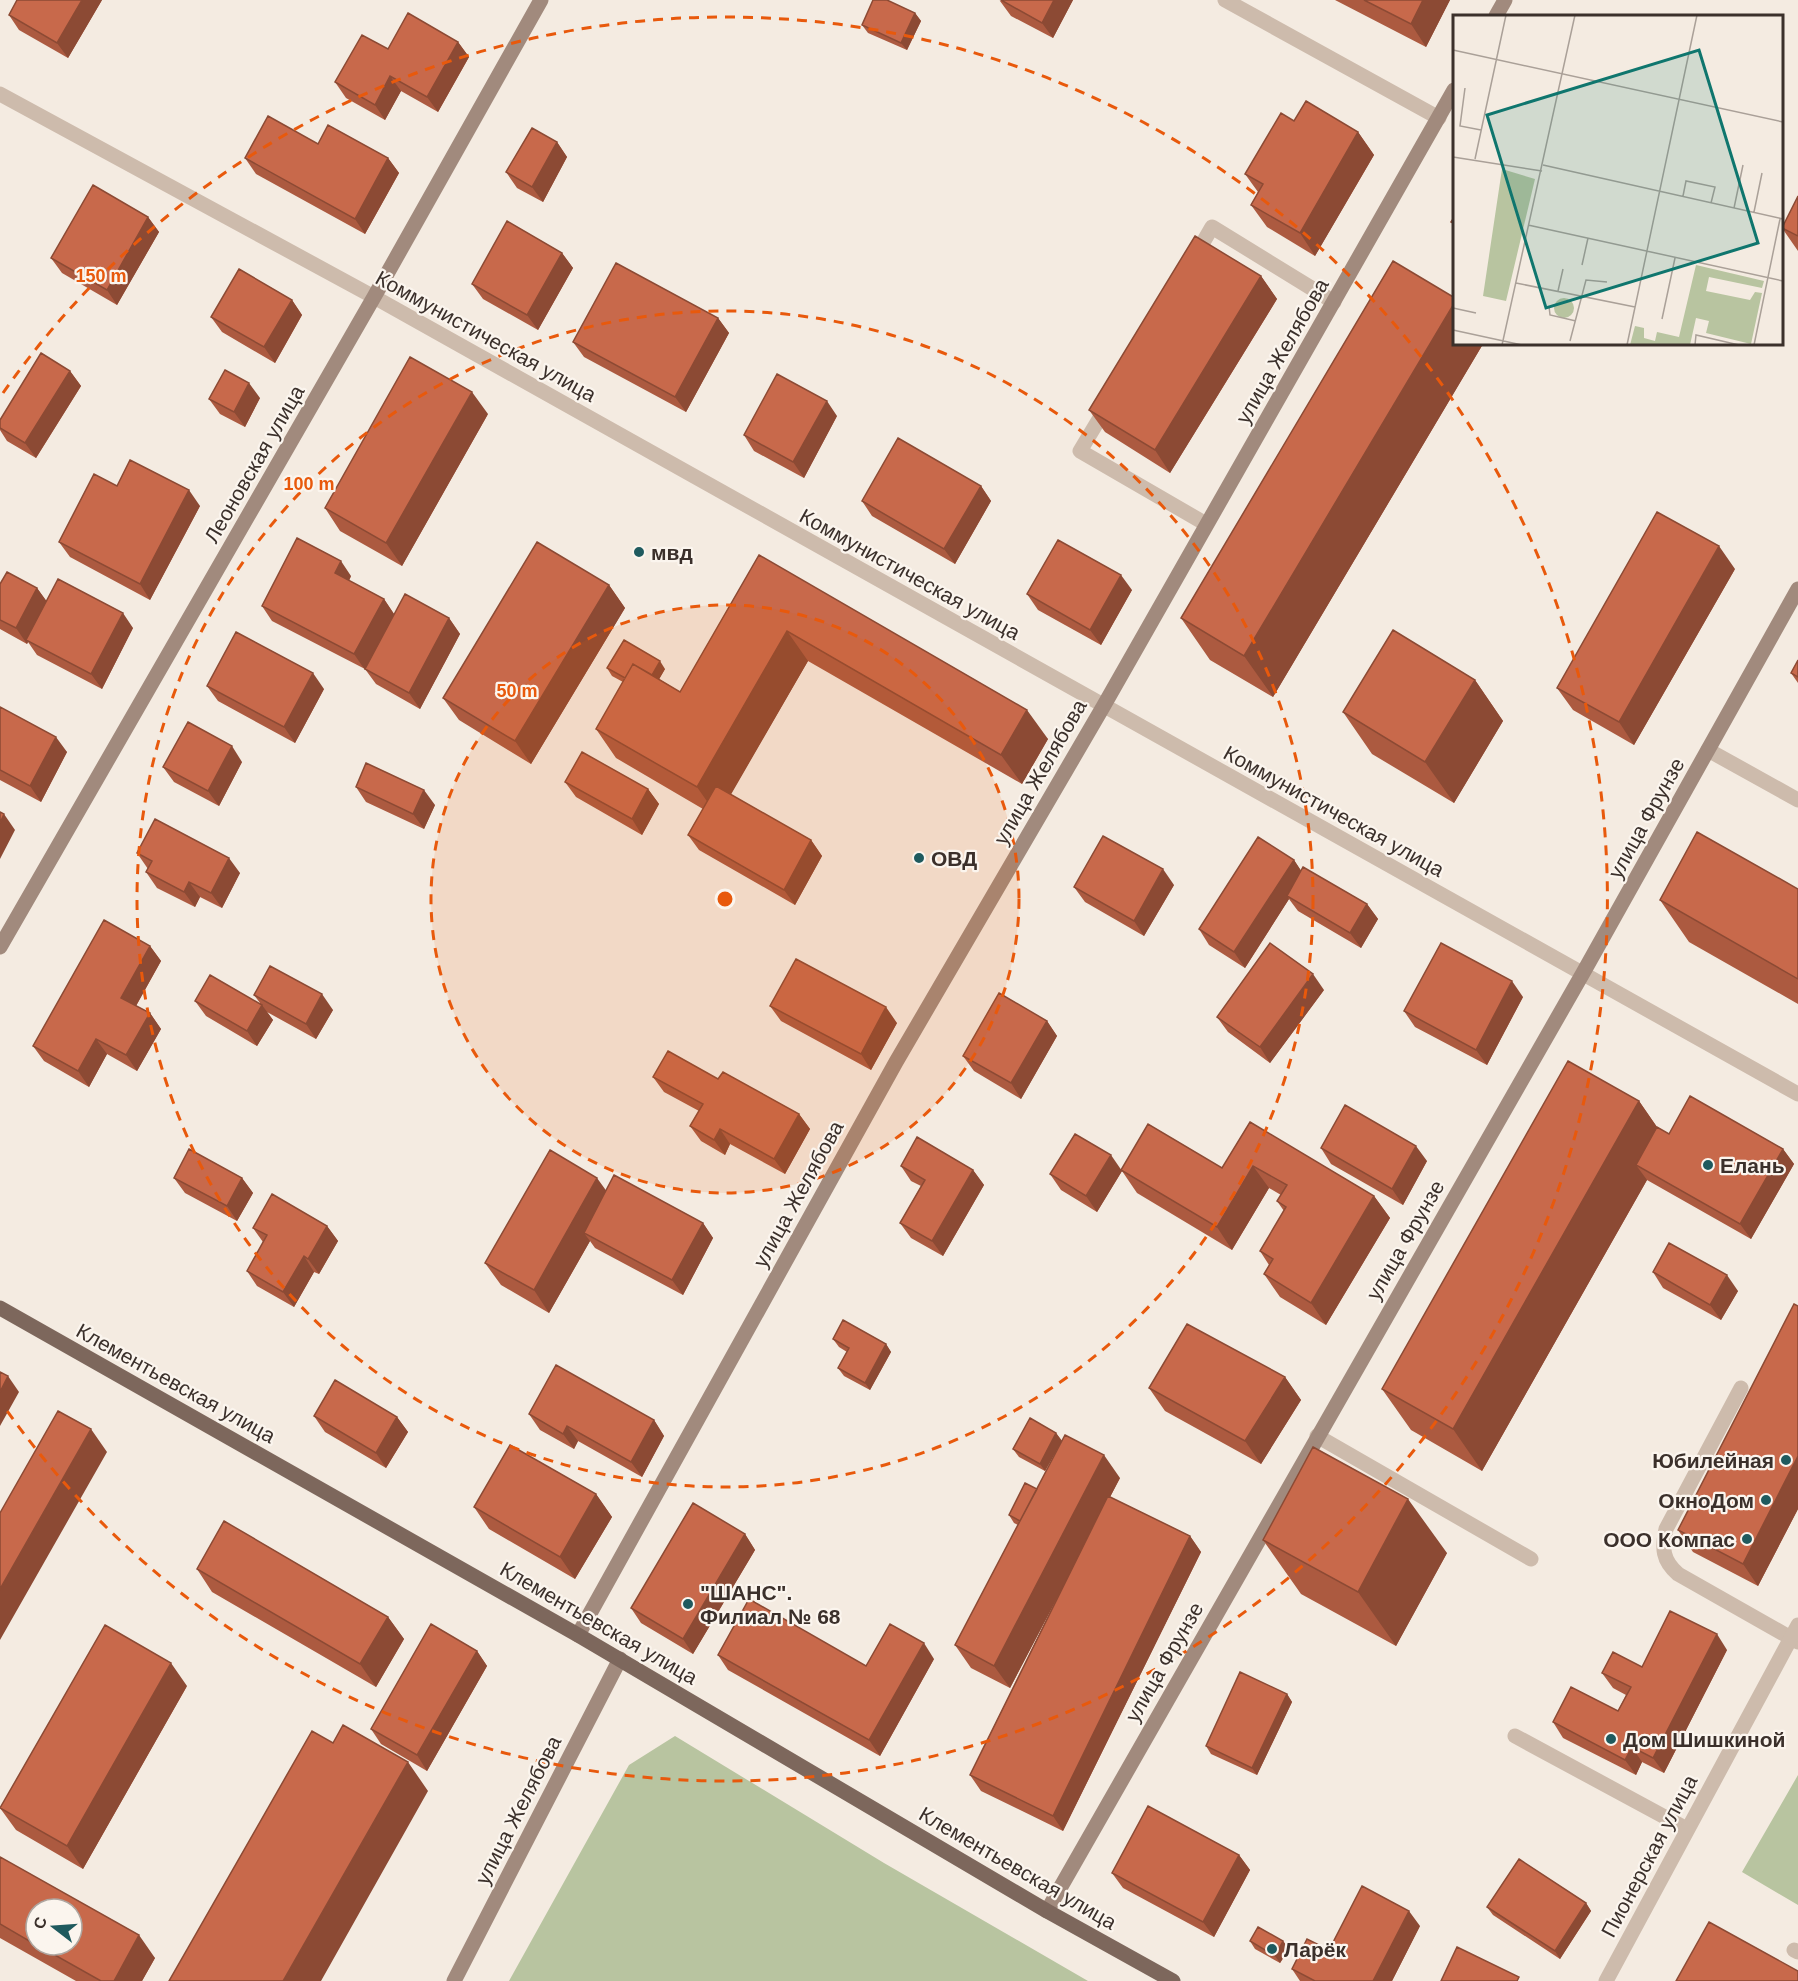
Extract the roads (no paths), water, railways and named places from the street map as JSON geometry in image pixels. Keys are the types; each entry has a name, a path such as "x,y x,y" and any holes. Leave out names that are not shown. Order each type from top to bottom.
{"main road":[{"name":"Клементьевская улица","path":"0,1308 620,1659 1047,1911 1173,1981"}],"street":[{"name":"Леоновская улица","path":"0,947 374,297 541,0"},
{"path":"1225,0 1439,118"},
{"path":"1497,15 1505,0"},
{"name":"Коммунистическая улица","path":"0,94 374,297 1798,1094"},
{"name":"улица Желябова","path":"578,1635 896,1062 1103,707 1453,94"},
{"path":"1188,268 1212,227 1334,302"},
{"path":"1116,390 1080,451 1206,524"},
{"name":"улица Фрунзе","path":"1047,1911 1583,973 1798,589"},
{"path":"1708,750 1798,800"},
{"path":"1741,1388 1666,1529 1662,1548 1668,1565 1678,1574 1796,1635"},
{"path":"1317,1436 1531,1559"},
{"name":"Пионерская улица","path":"1606,1981 1687,1829 1796,1635"},
{"name":"улица Желябова","path":"454,1981 620,1659"},
{"path":"1515,1736 1687,1829"}],"place":[{"name":"мвд","path":"639,552"},
{"name":"ОВД","path":"919,858"},
{"name":"Елань","path":"1708,1165"},
{"name":"Юбилейная","path":"1786,1460"},
{"name":"ОкноДом","path":"1766,1500"},
{"name":"ООО Компас","path":"1747,1539"},
{"name":"\"ШАНС\". Филиал № 68","path":"688,1604"},
{"name":"Дом Шишкиной","path":"1611,1739"},
{"name":"Ларёк","path":"1272,1949"}]}
